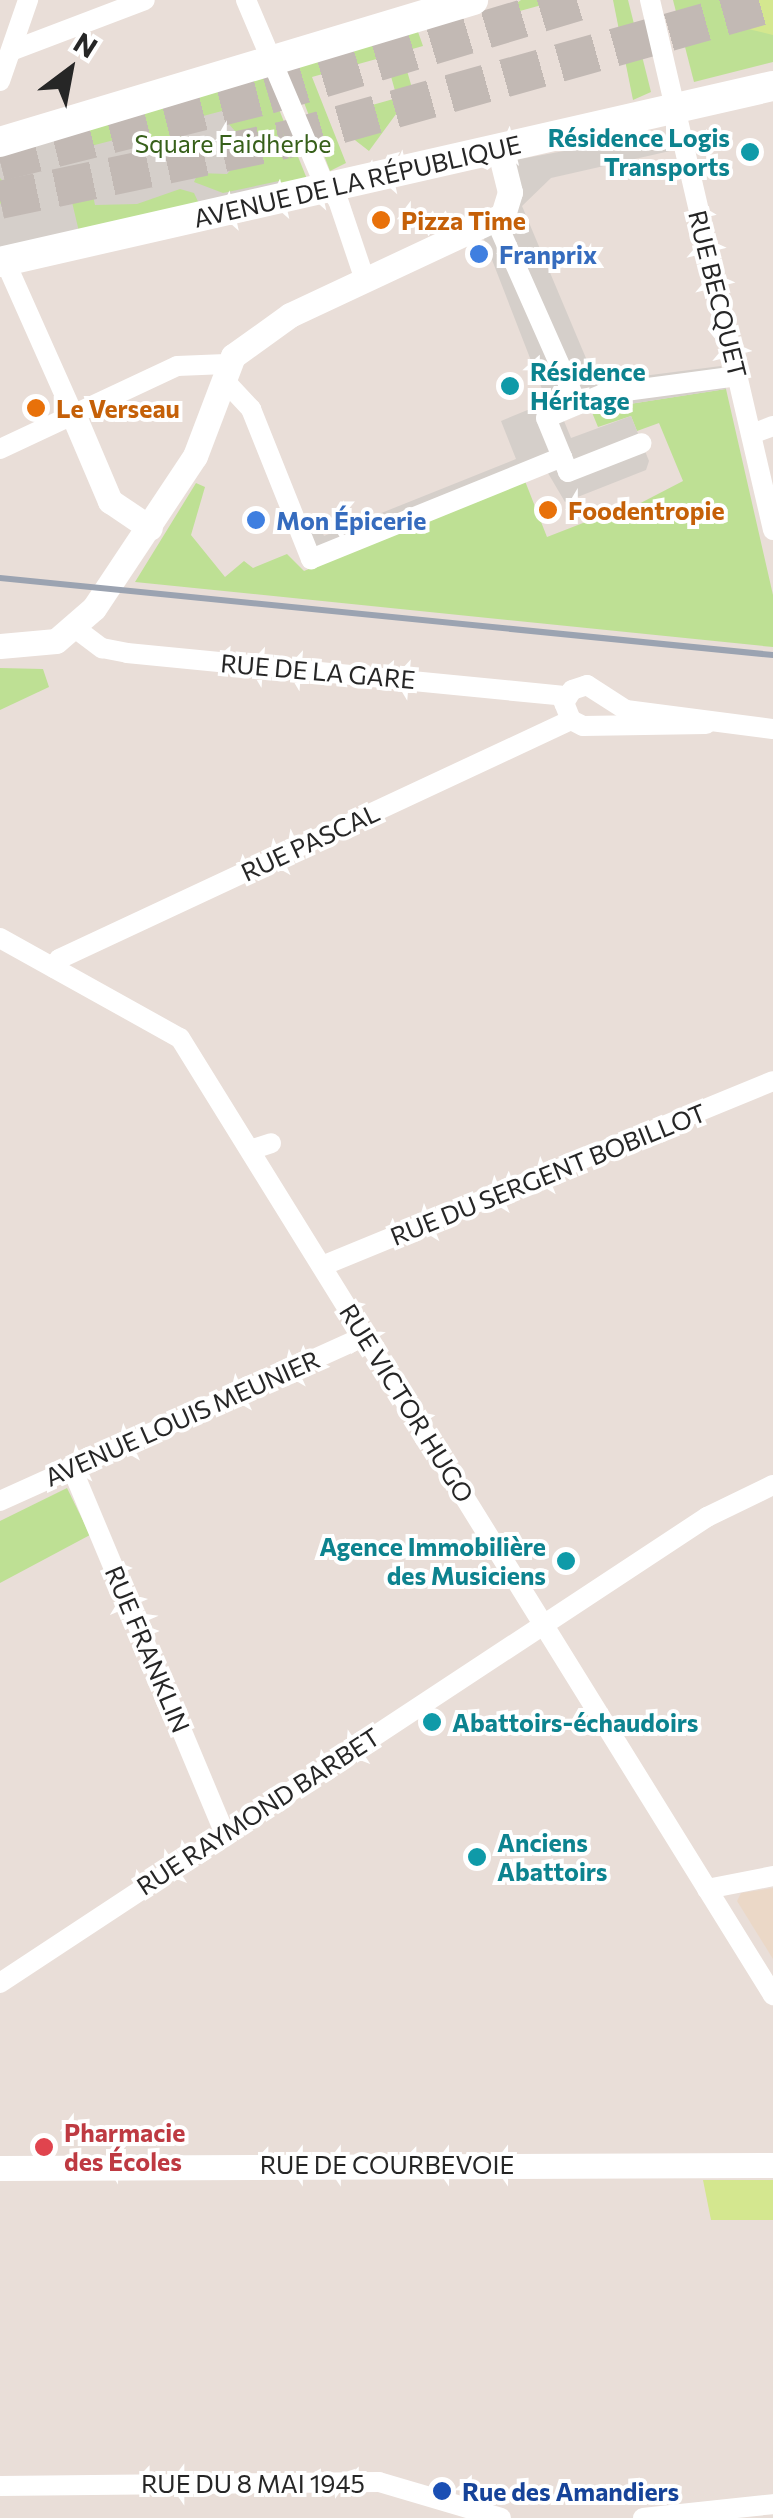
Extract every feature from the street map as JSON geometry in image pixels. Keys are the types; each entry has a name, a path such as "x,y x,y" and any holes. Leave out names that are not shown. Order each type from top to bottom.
{"main road":[{"path":"0,142 473,0"},
{"name":"AVENUE DE LA RÉPUBLIQUE","path":"2,261 773,86"}],"street":[{"path":"0,81 28,0"},
{"path":"11,50 146,0"},
{"path":"246,0 365,280"},
{"name":"RUE BECQUET","path":"650,0 773,530"},
{"path":"0,646 42,646 75,628 150,528 194,456 225,372 290,315 496,221 510,200 500,148"},
{"path":"496,221 577,404"},
{"path":"2,261 110,502 150,528"},
{"path":"0,449 177,366 225,372 251,409 311,559 562,457"},
{"path":"642,443 568,472 546,418 603,394 738,376"},
{"path":"752,434 773,426"},
{"name":"RUE DE LA GARE","path":"75,628 102,648 127,653 567,696"},
{"name":"RUE PASCAL","path":"567,696 586,685 626,710 706,724"},
{"path":"567,696 570,720"},
{"path":"596,722 604,699"},
{"name":"RUE PASCAL","path":"54,968 59,959 570,720 773,729"},
{"name":"RUE VICTOR HUGO","path":"0,938 180,1038 773,1995"},
{"name":"RUE DU SERGENT BOBILLOT","path":"322,1266 773,1081"},
{"path":"250,1150 270,1143"},
{"path":"267,1178 287,1169"},
{"name":"AVENUE LOUIS MEUNIER","path":"0,1501 365,1336"},
{"name":"RUE FRANKLIN","path":"71,1466 224,1832"},
{"name":"RUE RAYMOND BARBET","path":"0,1983 707,1517 773,1485"},
{"path":"707,1889 773,1876"},
{"name":"RUE DE COURBEVOIE","path":"0,2168 773,2166"},
{"name":"RUE DU 8 MAI 1945","path":"0,2486 378,2482 500,2518"},
{"path":"644,2518 704,2515 773,2504"}],"shaded area":[{"path":"236,87 245,93 228,123 241,138 241,159 227,174 198,173 194,182 223,193 279,181 291,189 202,210 194,193 180,189 137,204 95,205 86,163 64,168 80,236 0,253 0,205 7,186 0,178 0,153 55,137 60,154 141,133 176,148 188,120 222,111"},
{"path":"651,135 666,137 670,151 551,178 522,206 596,382 721,366 726,389 591,410 564,421 571,438 631,416 649,461 646,470 565,502 545,468 308,569 264,464 303,520 315,515 324,536 516,459 501,421 547,402 482,234 515,160"},
{"path":"773,1888 773,1959 737,1901 741,1893"}],"green space":[{"path":"521,0 560,0 498,17"},
{"path":"613,0 628,0 651,92 633,100"},
{"path":"673,0 773,0 773,62 694,82"},
{"path":"742,0 773,0 773,35 744,28 738,14"},
{"path":"417,29 423,46 312,77 346,163 330,171 292,71 297,63"},
{"path":"403,57 412,88 427,85 429,98 399,110 369,151 351,137 344,113 397,98 387,62"},
{"name":"Square Faidherbe","path":"266,77 307,179 0,253 0,153"},
{"path":"726,389 773,595 773,647 135,582 196,483 205,487 191,535 225,577 244,561 253,568 287,554 304,571 525,481 547,537 601,516 604,522 683,481 659,423 637,431 631,416 598,427 591,410"},
{"path":"0,668 43,669 49,687 0,710"},
{"path":"67,1488 90,1535 0,1583 0,1521"},
{"path":"703,2180 773,2180 773,2220 711,2220"}],"tunnel":[{"path":"0,162 268,95 585,0"},
{"path":"0,200 285,140 773,3"}],"railway":[{"path":"0,578 773,655"}],"place":[{"name":"Résidence Logis Transports","path":"750,152"},
{"name":"Pizza Time","path":"381,220"},
{"name":"Franprix","path":"479,254"},
{"name":"Résidence Héritage","path":"510,386"},
{"name":"Le Verseau","path":"36,408"},
{"name":"Foodentropie","path":"548,510"},
{"name":"Mon Épicerie","path":"256,520"},
{"name":"Agence Immobilière des Musiciens","path":"566,1561"},
{"name":"Abattoirs-échaudoirs","path":"432,1722"},
{"name":"Anciens Abattoirs","path":"477,1857"},
{"name":"Pharmacie des Écoles","path":"44,2147"},
{"name":"Rue des Amandiers","path":"442,2491"}]}
